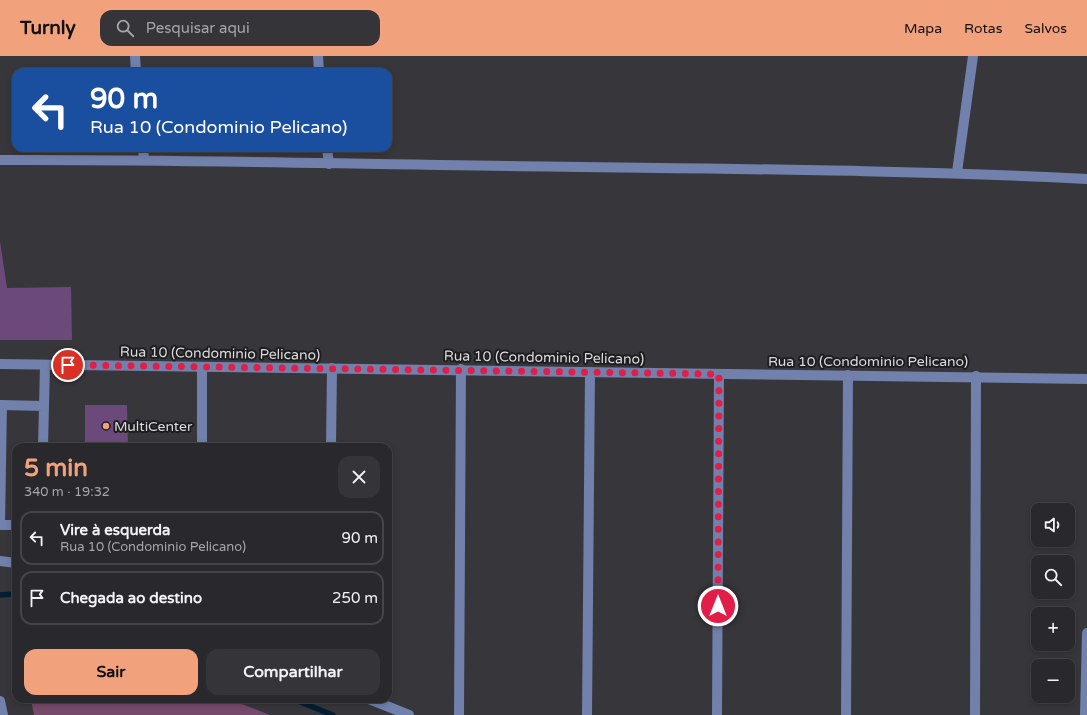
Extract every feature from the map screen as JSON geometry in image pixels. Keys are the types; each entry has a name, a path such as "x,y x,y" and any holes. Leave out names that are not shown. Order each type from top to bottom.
{"street":[{"path":"135,56 136,68"},
{"path":"318,56 319,68"},
{"path":"957,172 972,56"},
{"path":"143,152 144,159"},
{"path":"328,152 329,164"},
{"path":"0,160 144,159 329,164 957,172 1087,179"},
{"name":"Rua 10 (Condominio Pelicano)","path":"0,364 1087,378"},
{"path":"44,443 45,365"},
{"path":"202,367 202,443"},
{"path":"331,443 332,368"},
{"path":"459,715 461,369"},
{"path":"587,715 590,372"},
{"path":"717,715 719,374"},
{"path":"846,715 848,375"},
{"path":"975,715 976,376"},
{"path":"12,525 0,525 1,405 44,406"},
{"path":"0,561 12,562"},
{"path":"1085,715 1087,632"},
{"path":"0,701 3,715"},
{"path":"379,703 409,715"}],"shaded area":[{"path":"32,703 239,703 270,715 34,715"}],"building":[{"path":"0,241 7,288 71,287 72,340 0,340"},
{"name":"MultiCenter","path":"85,405 127,405 128,443 85,443"}],"waterway":[{"path":"0,595 12,594"},
{"path":"303,703 333,715"}],"place":[{"name":"MultiCenter","path":"106,426"}],"route":[{"path":"68,365 461,369 719,374 718,606"}]}
